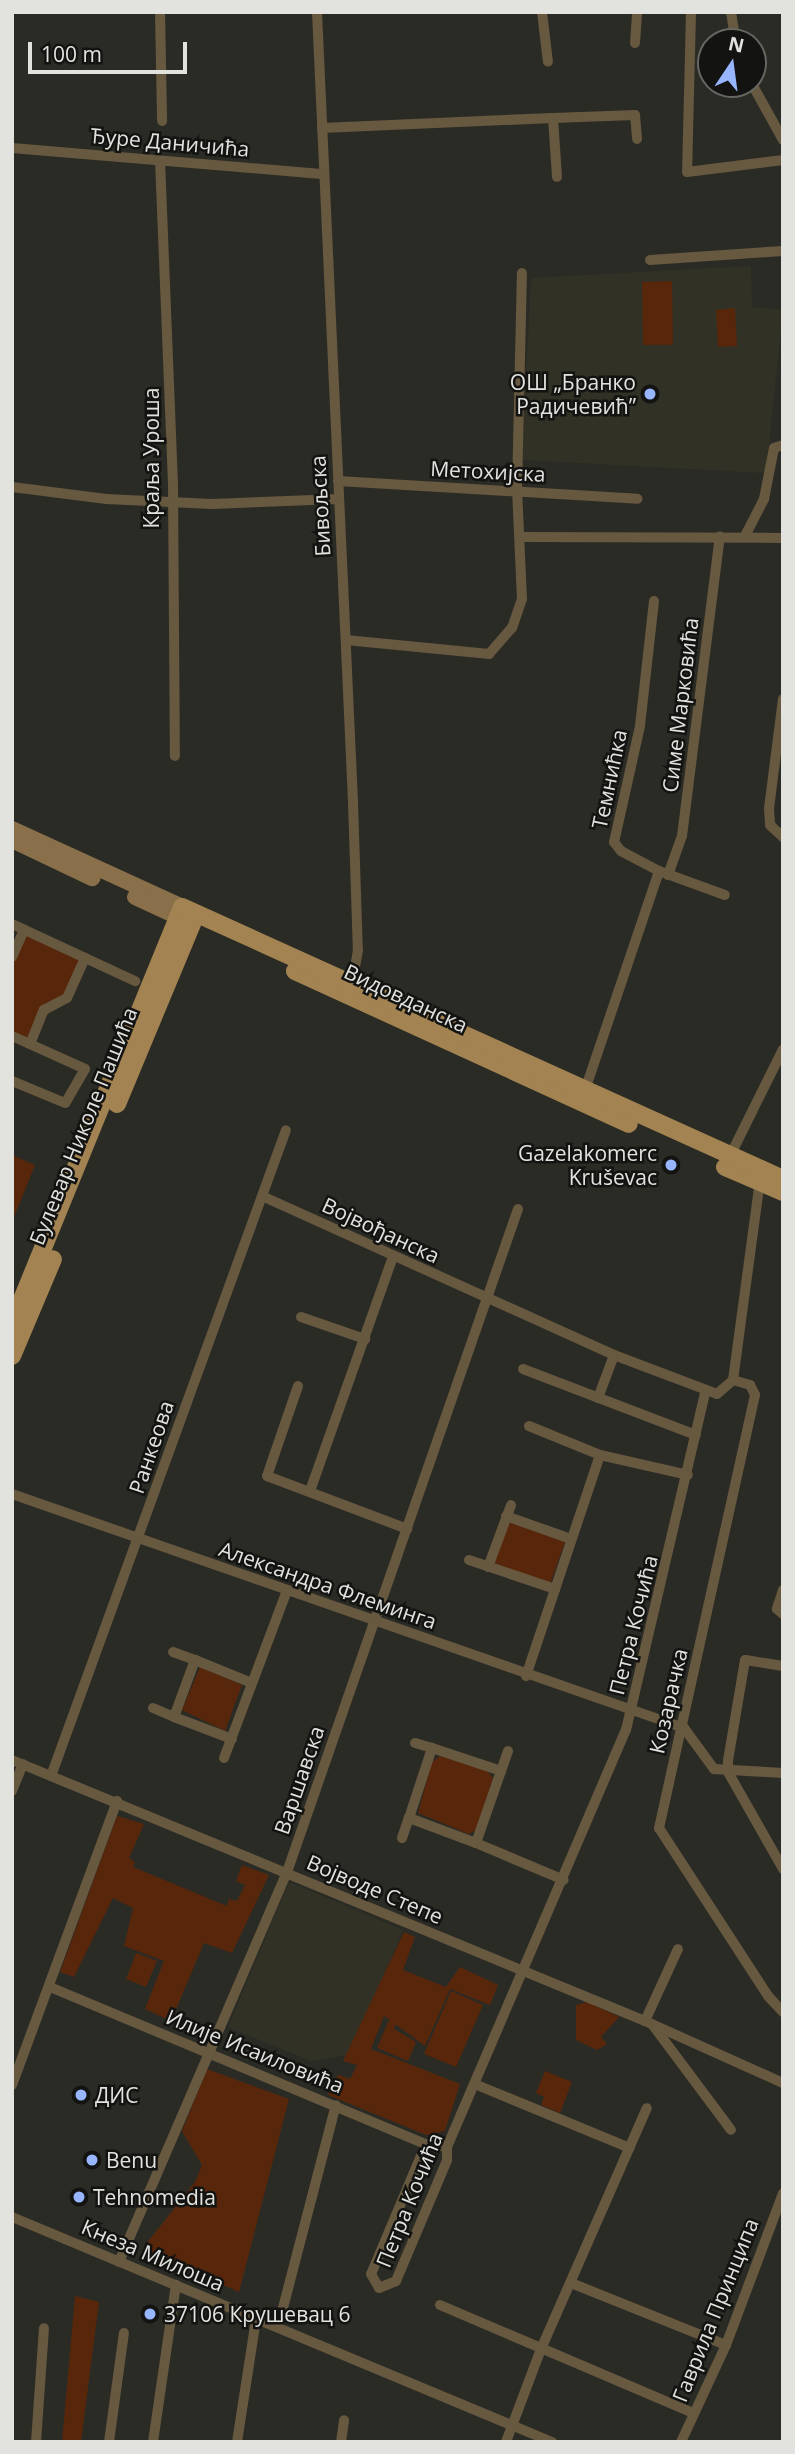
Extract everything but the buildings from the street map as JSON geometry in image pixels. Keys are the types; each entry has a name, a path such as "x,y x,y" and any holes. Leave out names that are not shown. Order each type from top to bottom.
{"main road":[{"name":"Видовданска","path":"12,829 187,915 350,990 761,1176 783,1179"},
{"name":"Видовданска","path":"12,840 187,915"},
{"name":"Булевар Николе Пашића","path":"12,1324 187,915"},
{"name":"Булевар Николе Пашића","path":"12,1356 187,915"},
{"name":"Видовданска","path":"566,1088 585,1090 730,1156 783,1192"}],"street":[{"path":"160,12 162,121"},
{"name":"Бивољска","path":"317,12 358,950 350,990"},
{"path":"542,12 548,62"},
{"path":"635,43 637,12"},
{"path":"691,12 687,172 783,160"},
{"path":"760,98 783,140"},
{"path":"322,128 635,115 637,139"},
{"path":"553,118 557,177"},
{"name":"Ђуре Даничића","path":"12,148 324,174"},
{"name":"Краља Уроша","path":"160,160 172,452 170,501 175,756"},
{"path":"650,260 783,251"},
{"path":"346,640 469,654 494,651 521,606 517,491 522,274"},
{"path":"745,536 764,499 775,448 783,445"},
{"name":"Метохијска","path":"338,481 637,499"},
{"path":"12,486 106,499 246,506 339,499"},
{"path":"520,537 783,538"},
{"name":"Симе Марковића","path":"585,1090 663,873 682,836 720,537"},
{"name":"Темнићка","path":"654,601 638,737 614,842 621,851 663,873 725,895"},
{"path":"783,699 769,818 772,829 783,836"},
{"path":"12,925 135,981"},
{"path":"12,957 24,930"},
{"path":"30,1044 44,1010 67,998 85,958"},
{"path":"12,1036 85,1069 65,1103 12,1081"},
{"path":"730,1156 783,1049"},
{"name":"Ранкеова","path":"51,1776 140,1539 286,1130"},
{"path":"705,1393 725,1390 733,1380 761,1176"},
{"name":"Војвођанска","path":"262,1196 484,1298 705,1393"},
{"path":"484,1298 518,1209"},
{"path":"310,1491 393,1257"},
{"name":"Варшавска","path":"119,2262 287,1872 407,1529 484,1298"},
{"path":"301,1317 365,1339"},
{"path":"598,1398 614,1355"},
{"path":"523,1369 696,1435"},
{"name":"Козарачка","path":"733,1380 750,1385 755,1395 684,1728 659,1828 768,1996 783,2011"},
{"path":"298,1387 267,1476 407,1529"},
{"name":"Петра Кочића","path":"426,2144 371,2274 379,2288 396,2281 447,2160 447,2147 477,2085 632,1712 705,1393"},
{"path":"529,1426 600,1455 688,1475"},
{"path":"526,1676 600,1455"},
{"name":"Александра Флеминга","path":"12,1494 526,1676 684,1728"},
{"path":"488,1567 510,1504"},
{"path":"506,1516 571,1539"},
{"path":"469,1560 555,1589"},
{"path":"224,1758 287,1590"},
{"path":"783,1590 777,1609 783,1614"},
{"path":"173,1652 252,1682"},
{"path":"174,1717 195,1660"},
{"path":"783,1666 745,1660 730,1737 728,1772 783,1870"},
{"path":"153,1708 232,1739"},
{"path":"684,1728 708,1764 728,1772 783,1773"},
{"path":"415,1743 501,1771"},
{"path":"402,1838 432,1748"},
{"path":"476,1843 508,1751"},
{"path":"12,1791 18,1762"},
{"name":"Војводе Степе","path":"18,1762 287,1872 523,1973 648,2022 783,2083"},
{"path":"12,2085 117,1801"},
{"path":"409,1818 564,1880"},
{"path":"678,1949 648,2022 731,2130"},
{"name":"Илије Исаиловића","path":"50,1987 426,2144 447,2147"},
{"path":"477,2085 630,2148"},
{"path":"278,2328 337,2105"},
{"path":"506,2442 541,2349 647,2108"},
{"name":"Гаврила Принципа","path":"681,2442 726,2345 783,2193"},
{"name":"Кнеза Милоша","path":"12,2217 552,2442"},
{"path":"571,2283 726,2345"},
{"path":"153,2442 176,2285"},
{"path":"440,2305 693,2413"},
{"path":"237,2442 256,2319"},
{"path":"36,2442 44,2328"},
{"path":"109,2442 124,2333"},
{"path":"341,2442 344,2420"}],"shaded area":[{"name":"ОШ „Бранко Радичевић”","path":"751,266 752,307 783,310 766,473 522,460 531,278"},
{"path":"672,281 673,345 643,345 642,282"},
{"path":"735,308 737,346 718,347 716,310"},
{"path":"24,930 85,958 67,998 44,1010 30,1044 12,1036 12,957"},
{"path":"12,1155 35,1165 12,1222"},
{"path":"509,1522 565,1542 550,1584 494,1563"},
{"path":"200,1667 242,1685 225,1731 182,1710"},
{"path":"440,1756 487,1771 493,1778 476,1830 469,1834 418,1813 432,1762"},
{"path":"117,1816 144,1824 129,1858 135,1862 133,1867 227,1906 229,1899 237,1901 245,1885 236,1881 242,1865 269,1875 232,1953 204,1943 171,2021 145,2009 164,1961 124,1946 133,1908 113,1898 74,1977 60,1972"},
{"path":"289,1882 403,1930 349,2055 311,2061 228,2027"},
{"path":"404,1932 415,1937 403,1970 446,1987 460,1967 498,1985 490,2005 450,1989 425,2046 384,2016 371,2049 460,2084 445,2131 426,2135 328,2095 338,2075 350,2079 357,2065 343,2061"},
{"path":"136,1953 157,1961 146,1987 126,1979"},
{"path":"451,1991 483,2005 456,2067 424,2054"},
{"path":"587,2002 619,2017 601,2037 607,2044 597,2050 576,2040 576,2005"},
{"path":"389,2020 396,2023 394,2029 416,2042 408,2061 377,2048"},
{"path":"207,2069 289,2099 239,2292 142,2249 195,2182 202,2165 182,2131"},
{"path":"545,2071 572,2082 560,2113 541,2105 544,2097 536,2093"},
{"path":"75,2296 99,2302 81,2442 62,2442"}],"place":[{"name":"ОШ „Бранко Радичевић”","path":"650,394"},
{"name":"Gazelakomerc Kruševac","path":"671,1165"},
{"name":"ДИС","path":"81,2095"},
{"name":"Benu","path":"92,2160"},
{"name":"Tehnomedia","path":"79,2197"},
{"name":"37106 Крушевац 6","path":"150,2314"}]}
